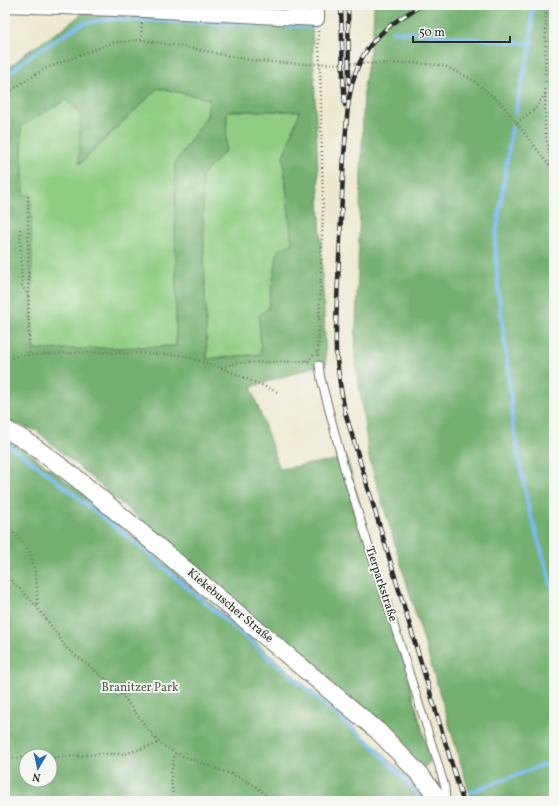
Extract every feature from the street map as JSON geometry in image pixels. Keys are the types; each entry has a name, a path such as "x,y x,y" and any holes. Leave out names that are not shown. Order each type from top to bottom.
{"street":[{"path":"5,5 143,10 317,12"},
{"name":"Kiekebuscher Straße","path":"5,429 28,442 76,477 378,731 422,777 440,801"}],"lane":[{"name":"Tierparkstraße","path":"319,365 321,379 344,468 437,760 445,787 446,801"}],"path":[{"path":"546,5 545,130 550,166 554,180"},
{"path":"220,368 236,363 307,361 319,365 318,351 323,208 320,64 317,12"},
{"path":"141,40 142,25"},
{"path":"5,94 44,69 111,42 141,40 186,47 254,61 320,64 416,64 445,66 473,80 501,103 550,166"},
{"path":"517,123 535,109 545,94"},
{"path":"28,196 29,355"},
{"path":"20,229 22,285 29,296"},
{"path":"307,361 318,351"},
{"path":"5,362 18,356 92,352 182,355 220,368 280,393"},
{"path":"5,524 22,543 31,556 38,593 37,607"},
{"path":"5,575 37,607 58,634 66,648 115,686 159,743 175,753 247,782 258,788 273,801"},
{"path":"58,757 101,754 125,754 159,743"},
{"path":"173,801 171,774 175,753"},
{"path":"5,758 18,758"}],"green space":[{"path":"374,5 554,5 554,801 472,801 369,458 355,356 364,87 373,31"},
{"path":"83,13 312,24 326,363 251,387 280,469 347,458 431,761 424,768 393,736 37,431 5,420 5,72 26,53","holes":["158,88 209,99 207,116 175,163 176,346 33,350 31,195 24,195 21,126 66,100 80,112 79,164","227,111 300,111 283,157 292,244 278,250 268,309 259,315 261,354 207,359 202,176 226,150"]},
{"path":"158,88 209,99 207,116 175,163 176,346 33,350 31,196 24,195 21,126 66,100 80,112 80,164"},
{"path":"227,111 300,111 283,157 292,244 278,251 268,309 259,315 261,354 207,359 202,176 226,150"},
{"name":"Branitzer Park","path":"5,440 25,450 82,493 135,538 374,745 414,784 425,801 5,801"}],"waterway":[{"path":"515,113 531,44 532,5"},
{"path":"5,77 29,57 83,23 110,19 315,27"},
{"path":"392,31 531,44"},
{"path":"512,128 495,242 499,299 508,368 513,425 528,506 554,593"},
{"path":"5,444 25,456 133,541 373,746 412,787 421,801"},
{"path":"471,792 554,761"}],"railway":[{"path":"341,5 345,105"},
{"path":"348,5 349,83"},
{"path":"422,5 403,16 386,29 371,45 359,64 349,97 344,156 336,317 336,352 345,412 463,801"}]}
